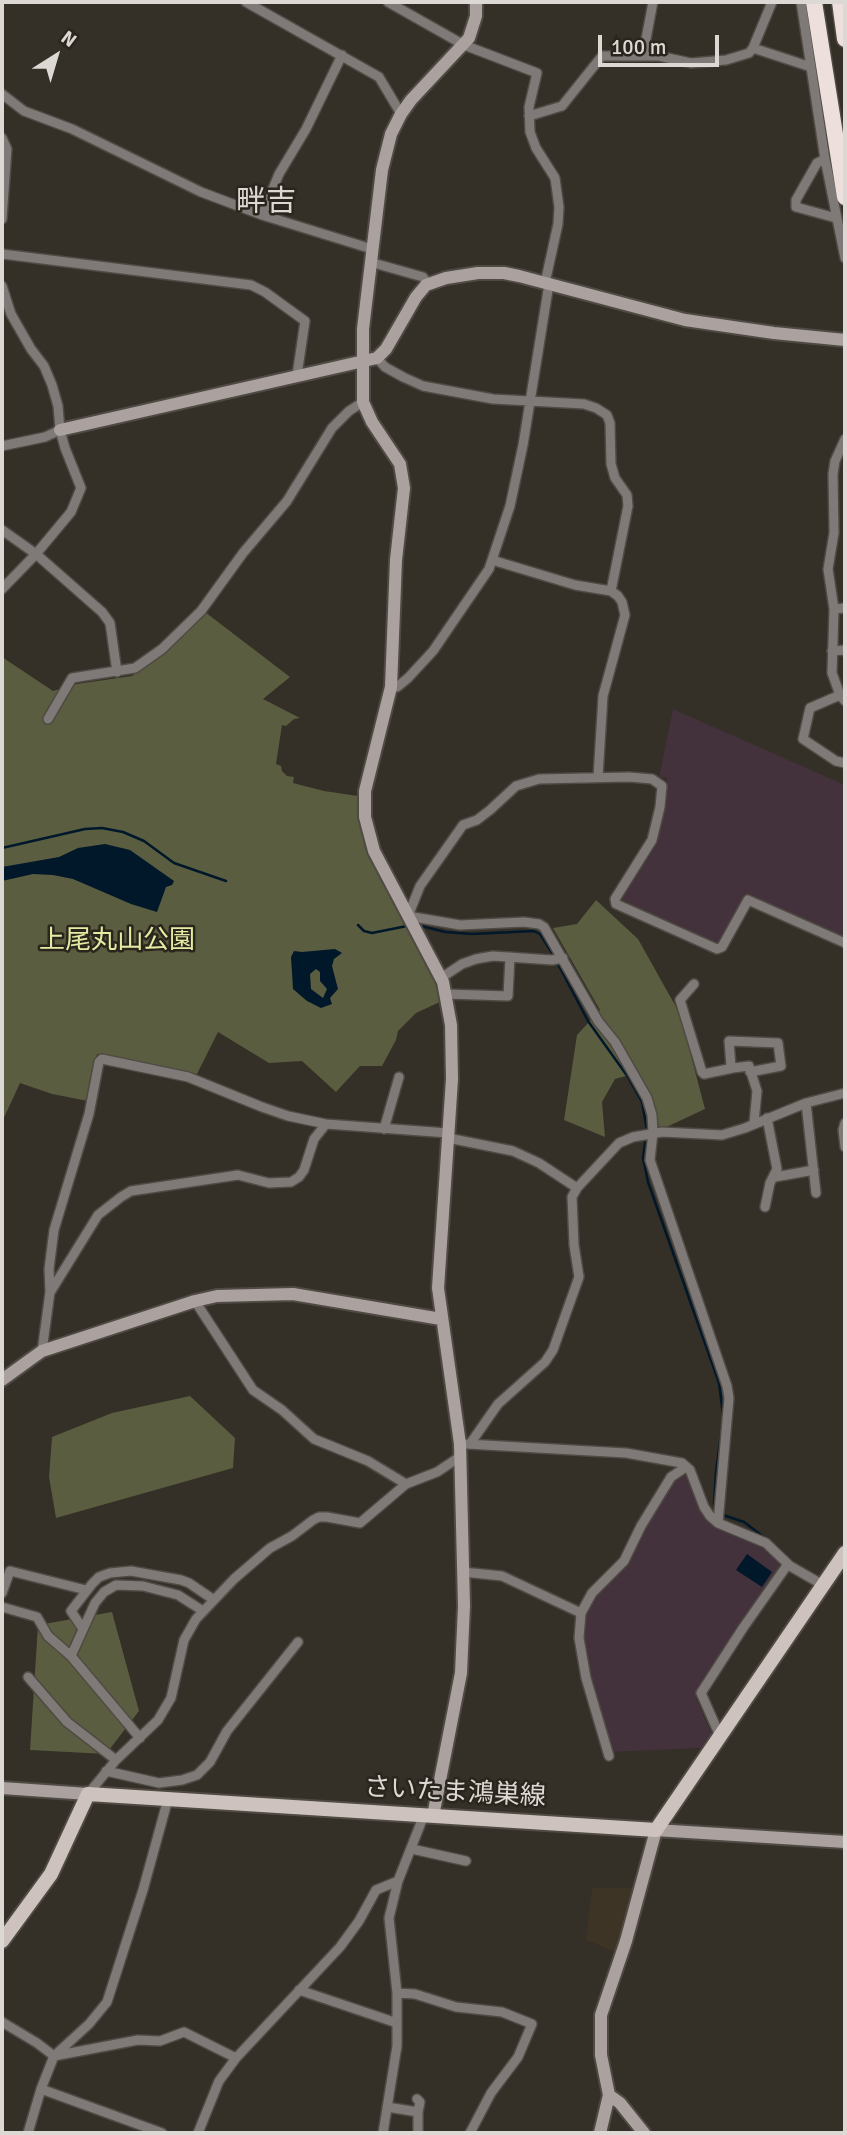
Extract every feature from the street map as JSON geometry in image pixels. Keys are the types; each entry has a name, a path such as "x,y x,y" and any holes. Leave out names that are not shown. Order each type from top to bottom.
{"highway":[{"path":"840,2 845,39"},
{"path":"807,4 823,70 845,197"}],"main road":[{"path":"656,1829 845,1553"},
{"path":"2,1941 51,1874 88,1794"},
{"name":"さいたま鴻巣線","path":"88,1794 656,1829"}],"street":[{"path":"246,2 379,77 401,114"},
{"path":"388,2 464,45 537,73 529,116 530,132 536,148 555,178 559,194 558,224 523,445 514,488 492,560 485,576 433,651 408,678 397,687 391,687"},
{"path":"383,2133 397,2046 397,1993 389,1918 398,1881 429,1816 461,1673 464,1606 464,1448 441,1319 438,1265 452,1079 451,1025 441,978 373,851 365,817 365,792 391,687 396,559 404,488 400,464 372,422 363,402 370,359 363,320 387,145 401,114 464,45 473,29 476,2"},
{"path":"643,55 653,2"},
{"path":"529,116 562,106 603,56 643,55 691,63 726,60 749,53 754,48 772,2"},
{"path":"807,4 811,67 825,159 845,258"},
{"path":"754,48 811,67"},
{"path":"262,215 279,174 306,129 342,55"},
{"path":"2,94 32,115 72,129 184,184 371,255 423,277 428,284"},
{"path":"2,138 7,149 2,219"},
{"path":"825,159 817,163 796,200 796,207 836,218"},
{"path":"2,254 251,285 305,321 297,375"},
{"path":"2,446 45,437 60,430 370,359 386,349 416,297 428,284 446,278 485,273 504,273 685,320 845,340"},
{"path":"2,286 11,314 30,349 44,366 52,385 58,406 60,430 81,488 71,512 2,589"},
{"path":"370,359 423,386 493,399 584,404 601,411 610,423 611,464 615,478 627,495 628,506 611,591"},
{"path":"48,719 72,678 135,668 162,649 201,611 243,553 287,501 332,428 349,411 363,402"},
{"path":"845,439 835,461 833,474 834,533 828,578 834,610 832,673 842,698 810,708 803,739 836,761 845,763"},
{"path":"2,530 36,554 89,599 110,623 117,672"},
{"path":"492,560 575,585 611,591 618,596 625,615 603,696 598,777"},
{"path":"834,610 845,608"},
{"path":"832,651 845,650"},
{"path":"408,916 420,886 458,831 463,825 477,820 490,810 510,790 525,782 539,779 652,779 662,786 652,840 615,899 616,904 717,949 722,947 748,900 845,943"},
{"path":"408,916 460,925 524,922 539,924 547,930 598,1021 615,1042 647,1098 653,1133 650,1160 727,1385 729,1398 718,1523"},
{"path":"446,994 508,996 510,957"},
{"path":"441,978 462,964 476,959 563,958"},
{"path":"694,984 681,1000 702,1072 704,1074 749,1066 757,1091 754,1124"},
{"path":"733,1068 729,1041 778,1043 781,1066 750,1072"},
{"path":"42,1351 50,1292 49,1269 54,1230 89,1114 99,1062 103,1059 188,1077 288,1116 326,1124 448,1136 513,1151 539,1163 577,1188"},
{"path":"384,1129 399,1077"},
{"path":"2,1788 88,1794 116,1760 158,1720 171,1698 184,1640 203,1611 270,1548 319,1517 359,1523 406,1484 437,1472 464,1448 498,1405 545,1362 560,1336 579,1277 571,1212 572,1196 620,1143 653,1133 722,1135 806,1103 845,1093"},
{"path":"806,1103 817,1193"},
{"path":"765,1207 776,1168 767,1118"},
{"path":"845,1123 845,1147"},
{"path":"50,1292 98,1215 131,1191 238,1175 269,1183 291,1182 304,1170 314,1139 326,1124"},
{"path":"775,1177 814,1170"},
{"path":"2,1380 42,1351 195,1301 234,1294 293,1294 441,1319"},
{"path":"195,1301 253,1390 282,1410 314,1439 368,1461 406,1484"},
{"path":"464,1448 626,1453 682,1463 704,1507 718,1523 766,1543 788,1564 823,1585"},
{"path":"609,1756 586,1678 579,1638 581,1613 592,1593 624,1561 671,1476 686,1467"},
{"path":"720,1736 701,1693 788,1564"},
{"path":"2,1593 10,1571 86,1590"},
{"path":"83,1629 71,1611 99,1577 110,1573 131,1571 189,1583 214,1600"},
{"path":"463,1572 502,1576 581,1613"},
{"path":"71,1656 100,1596 109,1588 122,1584 143,1586 178,1595 203,1611"},
{"path":"2,1607 37,1617 48,1636 71,1656 140,1738"},
{"path":"106,1771 159,1783 182,1780 197,1774 210,1762 227,1731 298,1642"},
{"path":"29,1676 67,1722 116,1760"},
{"path":"28,2133 54,2056 89,2024 107,2002 143,1890 168,1799"},
{"path":"600,2133 609,2095 601,2055 601,2015 626,1941 656,1829 845,1842"},
{"path":"412,1849 466,1861"},
{"path":"198,2133 219,2081 236,2058 349,1936 376,1890 398,1881"},
{"path":"299,1990 397,2023"},
{"path":"397,1993 415,1994 456,2007 502,2012 532,2024 518,2057 491,2093 470,2133"},
{"path":"2,2022 54,2056 138,2040 160,2041 184,2032 236,2058"},
{"path":"41,2088 162,2133"},
{"path":"609,2095 620,2103 644,2133"},
{"path":"417,2099 420,2102 418,2133"},
{"path":"387,2107 418,2112"}],"shaded area":[{"path":"673,709 845,785 845,940 746,895 721,943 715,944 623,902 622,897 653,850 663,817 667,778 659,777"},
{"path":"682,1474 689,1477 701,1513 709,1523 763,1548 779,1561 780,1567 695,1696 712,1735 701,1748 611,1752 588,1678 582,1617 592,1597 641,1532 672,1479"},
{"path":"592,1888 633,1888 616,1952 586,1940"}],"green space":[{"name":"上尾丸山公園","path":"205,612 290,677 263,699 300,718 294,719 286,726 282,725 276,764 281,766 287,776 294,777 293,783 358,796 366,849 418,944 438,985 442,1001 416,1013 398,1031 382,1066 360,1066 336,1092 302,1061 269,1063 218,1032 197,1074 97,1054 88,1101 52,1094 20,1083 2,1122 2,657 53,691 77,684 132,676 169,648"},
{"path":"596,900 638,939 680,1014 705,1109 658,1131 652,1103 637,1073 615,1079 602,1102 605,1137 564,1120 577,1035 600,1010 553,928 577,924"},
{"path":"190,1396 235,1438 233,1468 56,1518 49,1477 52,1437 112,1413"},
{"path":"112,1612 139,1711 106,1754 30,1750 38,1625"}],"water":[{"path":"105,844 130,850 174,881 166,887 157,912 73,879 53,875 33,874 2,881 2,867 59,857 78,848"},
{"path":"335,949 342,953 334,959 332,966 338,989 330,998 332,1004 321,1008 293,989 291,957 294,951","holes":["316,969 320,972 320,981 327,989 323,998 311,989 310,974"]},
{"path":"747,1554 772,1572 762,1587 736,1570"}],"waterway":[{"path":"2,848 85,829 102,828 123,832 144,841 174,863 226,881"},
{"path":"358,925 364,931 372,933 407,926"},
{"path":"417,925 445,932 472,934 534,931 540,934 554,956"},
{"path":"557,962 588,1021 628,1077 642,1102 647,1130 643,1158 648,1182 719,1383 723,1414"},
{"path":"717,1507 714,1504 716,1472 723,1420"},
{"path":"723,1515 744,1522 765,1538"},
{"path":"776,1546 793,1563"}],"district":[{"name":"畔吉","path":"266,203"}]}
